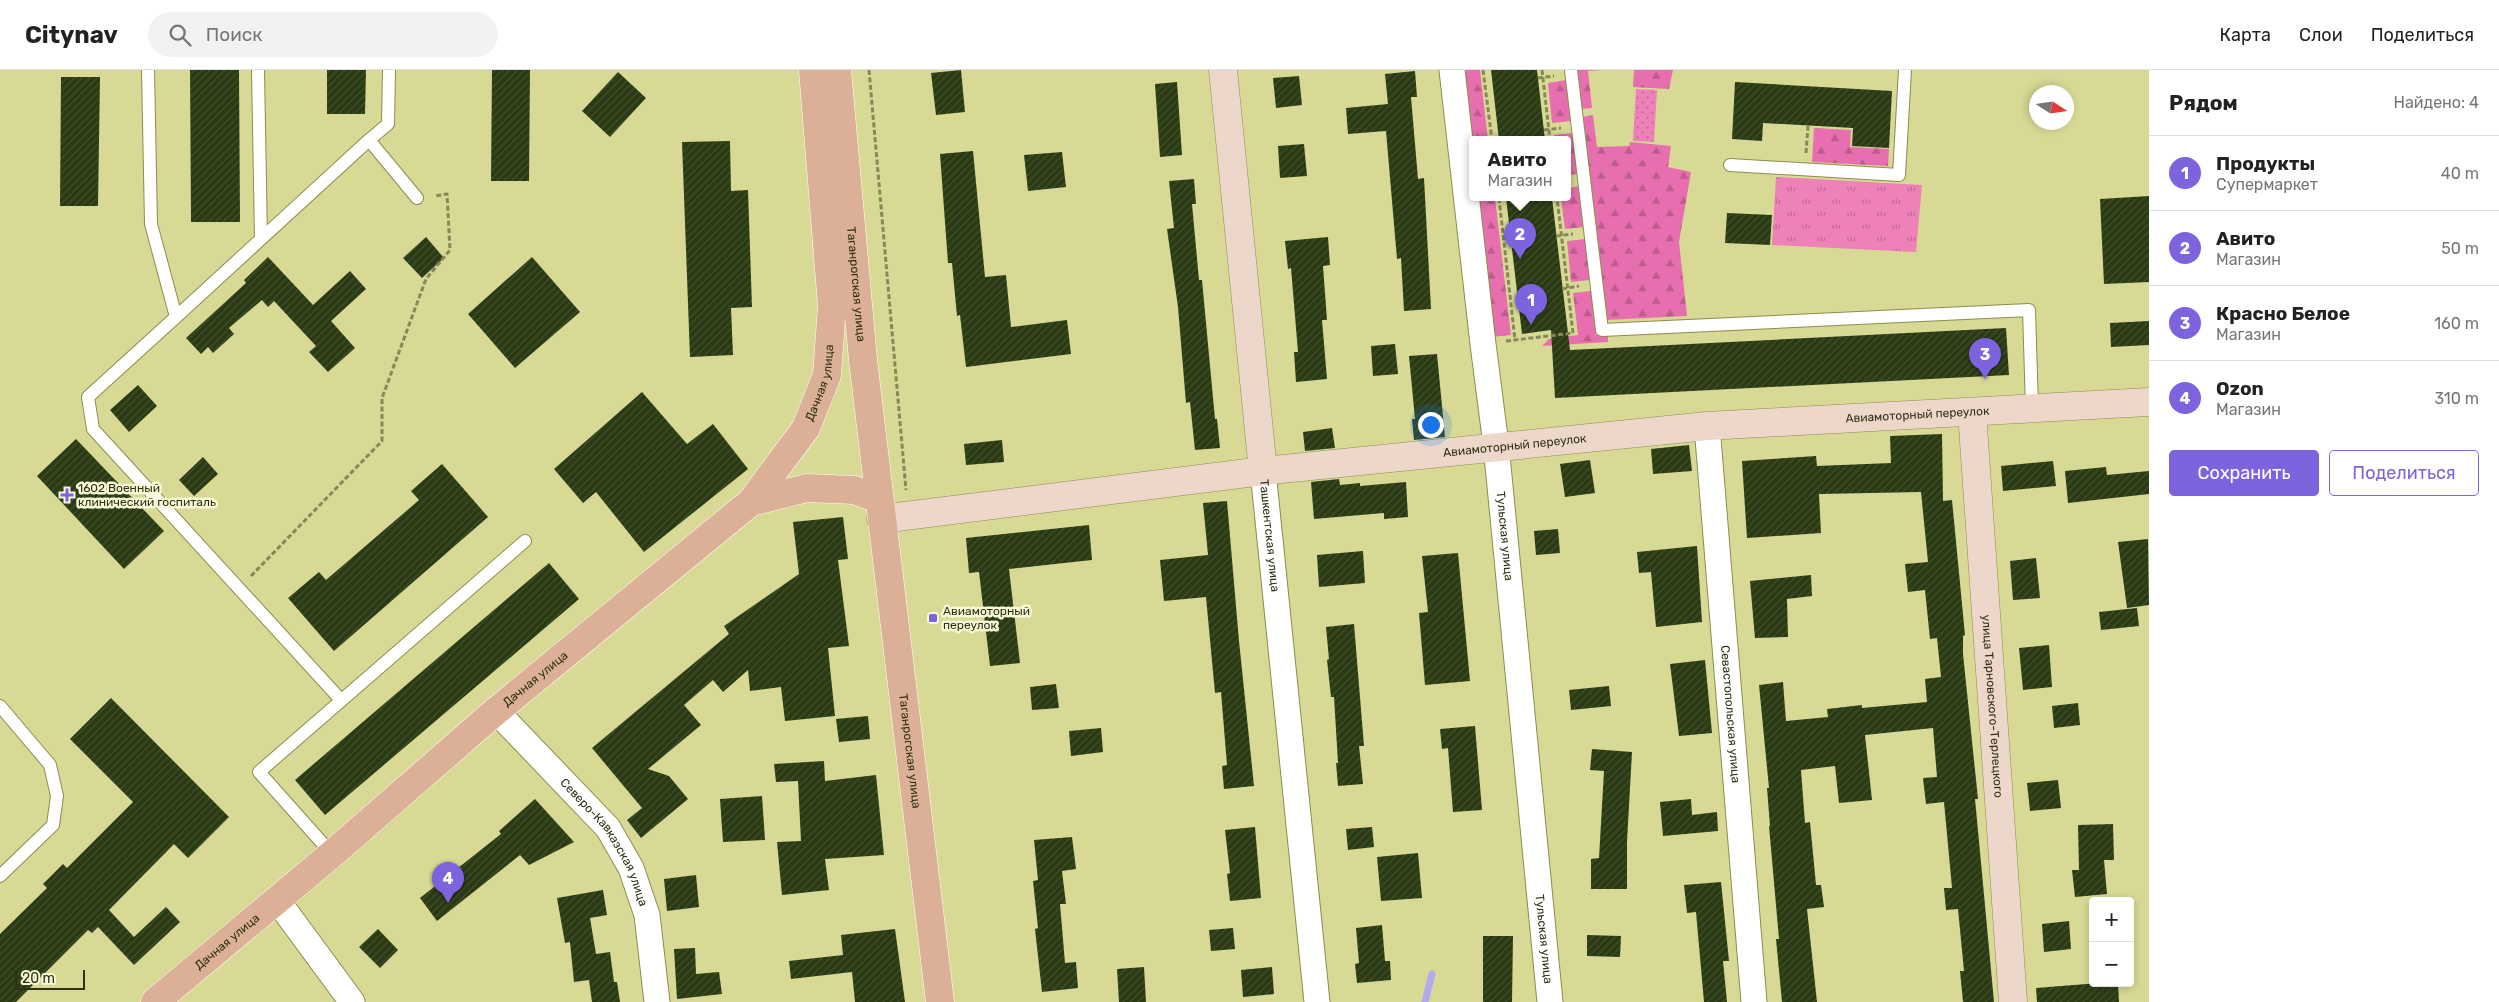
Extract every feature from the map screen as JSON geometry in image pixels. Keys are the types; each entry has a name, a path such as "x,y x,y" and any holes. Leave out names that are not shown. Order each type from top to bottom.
{"main road":[{"name":"Таганрогская улица","path":"813,70 832,306"},
{"name":"Таганрогская улица","path":"837,70 862,360 896,622 940,1002"},
{"name":"Дачная улица","path":"155,1002 332,854 496,711 751,502 806,428 827,375 832,306"},
{"path":"751,502 807,488 854,490 880,509"}],"street":[{"name":"Ташкентская улица","path":"1223,70 1317,1002"},
{"name":"Тульская улица","path":"1452,70 1496,445 1550,1002"},
{"name":"Авиамоторный переулок","path":"880,509 1263,471 1496,445 1708,426 2149,402"},
{"name":"улица Тарновского-Терлецкого","path":"1972,412 2013,1002"},
{"name":"Севастопольская улица","path":"1708,426 1754,1002"},
{"name":"Северо-Кавказская улица","path":"496,711 608,828 631,868 647,915 656,1002"},
{"path":"277,900 352,1002"}],"lane":[{"path":"148,70 151,224 176,317"},
{"path":"258,70 261,239"},
{"path":"341,700 93,429 88,396 388,124 389,70"},
{"path":"1571,70 1602,330 2029,310 2032,408"},
{"path":"1730,165 1899,174 1905,70"},
{"path":"370,140 417,198"},
{"path":"332,854 258,772 525,541"},
{"path":"0,706 50,765 57,796 53,825 0,876"}],"path":[{"path":"1484,70 1492,136"},
{"path":"1542,70 1550,136"},
{"path":"1806,169 1808,126"},
{"path":"250,576 382,441 382,398 426,279 450,250 447,194 417,198"},
{"path":"1499,201 1516,340"},
{"path":"1483,344 1573,333 1557,201"}],"green space":[{"path":"1459,70 1480,70 1488,136 1471,136"},
{"path":"1577,70 1603,70 1588,71 1592,108 1581,109"},
{"path":"1634,70 1673,70 1669,89 1633,87"},
{"path":"1566,80 1571,121 1552,123 1548,83"},
{"path":"1636,89 1657,90 1654,142 1633,141"},
{"path":"1593,115 1597,147 1629,146 1630,142 1671,146 1668,167 1691,172 1679,242 1687,316 1606,320 1582,117"},
{"path":"1814,128 1851,130 1850,147 1889,149 1888,166 1812,162"},
{"path":"1573,133 1577,174 1571,175 1571,136 1554,135"},
{"path":"1776,177 1922,185 1916,252 1772,245"},
{"path":"1579,186 1584,227 1565,229 1561,201 1571,201 1571,187"},
{"path":"1474,201 1495,201 1511,335 1491,337"},
{"path":"1585,239 1590,280 1571,282 1567,241"},
{"path":"1591,291 1596,335 1608,335 1608,342 1542,346 1549,339 1578,335 1573,293"}],"building":[{"path":"190,70 239,70 240,222 191,222"},
{"path":"327,70 366,70 365,114 327,114"},
{"path":"492,70 530,70 529,181 491,181"},
{"path":"961,70 965,112 936,115 931,73"},
{"path":"1491,70 1537,70 1545,136 1499,136"},
{"path":"1415,71 1417,97 1411,97 1418,179 1424,178 1431,309 1404,311 1401,258 1397,259 1386,131 1348,134 1346,108 1388,104 1385,74"},
{"path":"618,72 646,98 610,137 582,111"},
{"path":"1299,76 1302,105 1276,108 1273,78"},
{"path":"61,77 100,77 98,206 60,206"},
{"path":"1177,82 1182,155 1160,157 1155,84"},
{"path":"1735,82 1892,91 1889,148 1852,146 1853,128 1763,123 1762,141 1732,139"},
{"path":"730,141 731,191 748,190 752,307 731,308 733,355 690,357 682,142"},
{"path":"1304,144 1307,176 1280,178 1278,146"},
{"path":"973,151 985,277 1006,275 1011,327 1067,320 1071,354 966,367 960,315 957,316 952,263 948,263 940,154"},
{"path":"1062,152 1066,187 1028,191 1024,155"},
{"path":"1194,179 1196,204 1192,204 1199,280 1202,280 1215,419 1217,419 1220,448 1195,450 1190,402 1186,403 1178,307 1167,229 1174,228 1169,181"},
{"path":"2149,196 2149,282 2104,284 2100,199"},
{"path":"1506,201 1552,201 1570,350 2006,328 2009,375 1555,398 1551,330 1522,334"},
{"path":"1727,213 1772,215 1770,245 1725,243"},
{"path":"426,237 444,258 422,278 403,258"},
{"path":"1328,237 1330,265 1323,266 1327,320 1322,320 1327,379 1296,382 1294,352 1298,352 1291,268 1288,269 1285,241"},
{"path":"268,257 313,305 350,271 366,289 331,321 355,348 328,372 309,352 316,346 274,301 268,307 262,300 229,328 234,334 213,353 208,347 201,354 186,338 246,283 244,280"},
{"path":"532,257 580,312 515,368 468,314"},
{"path":"2149,321 2149,345 2111,347 2110,323"},
{"path":"1395,344 1398,374 1373,376 1371,346"},
{"path":"1437,354 1445,437 1414,440 1412,419 1415,419 1409,356"},
{"path":"138,385 157,406 129,432 110,410"},
{"path":"642,392 687,444 713,424 748,469 644,552 596,492 583,503 554,469"},
{"path":"1332,428 1335,448 1305,451 1303,432"},
{"path":"1942,434 1943,501 1952,500 1965,635 1963,636 1963,654 1978,799 1975,799 1994,1002 1963,1002 1960,971 1964,971 1958,909 1946,910 1944,888 1952,888 1944,802 1926,804 1923,778 1937,777 1933,728 1865,735 1872,800 1839,803 1835,766 1801,770 1805,823 1810,822 1816,885 1821,885 1824,907 1807,909 1817,1002 1782,1002 1776,939 1779,939 1769,826 1767,788 1769,788 1759,685 1783,682 1786,721 1828,717 1827,709 1862,705 1862,708 1927,702 1925,679 1941,677 1937,638 1930,639 1925,590 1908,592 1905,564 1928,562 1921,492 1819,494 1821,533 1747,538 1742,461 1816,456 1817,466 1891,463 1890,436"},
{"path":"76,439 164,531 124,569 37,476"},
{"path":"1002,440 1004,462 966,465 964,444"},
{"path":"1689,445 1692,471 1653,474 1651,449"},
{"path":"203,457 218,474 194,496 179,480"},
{"path":"1590,460 1595,493 1565,497 1560,464"},
{"path":"2053,461 2056,486 2003,491 2001,466"},
{"path":"442,464 488,517 334,651 288,598 319,572 326,580 419,500 411,491"},
{"path":"2106,467 2107,475 2149,471 2149,494 2068,503 2065,471"},
{"path":"1339,479 1340,485 1360,483 1360,486 1406,482 1408,517 1384,519 1384,513 1314,519 1311,482"},
{"path":"1227,501 1254,786 1224,789 1222,766 1227,765 1221,692 1215,693 1206,597 1164,601 1160,560 1208,555 1203,503"},
{"path":"843,517 848,559 838,560 849,646 828,648 835,716 785,721 781,687 750,691 748,670 723,692 713,680 684,705 701,725 648,769 669,776 688,799 641,838 627,820 642,808 592,748 729,634 724,626 799,574 793,522"},
{"path":"1089,525 1092,560 1009,569 1020,663 990,666 979,572 969,573 966,538"},
{"path":"1558,529 1560,553 1536,555 1534,531"},
{"path":"2148,539 2149,605 2127,608 2118,542"},
{"path":"1697,546 1702,622 1656,627 1651,572 1639,573 1637,552"},
{"path":"1363,551 1365,583 1319,587 1317,555"},
{"path":"1458,553 1470,681 1425,685 1419,613 1428,612 1422,556"},
{"path":"2036,558 2040,598 2013,600 2010,561"},
{"path":"549,563 579,599 325,815 295,780"},
{"path":"1811,575 1812,596 1787,599 1788,637 1755,638 1750,581"},
{"path":"2137,608 2139,626 2101,630 2099,612"},
{"path":"1354,624 1364,746 1359,746 1363,784 1338,786 1334,697 1331,697 1326,627"},
{"path":"2049,645 2052,687 2023,690 2019,648"},
{"path":"1705,660 1712,733 1679,736 1670,664"},
{"path":"1056,684 1059,708 1032,710 1030,687"},
{"path":"1609,686 1611,706 1571,710 1569,690"},
{"path":"111,698 229,817 188,858 174,844 109,910 134,937 166,907 180,922 134,965 98,927 92,933 88,930 16,1002 0,1002 0,934 47,888 43,884 63,864 67,868 133,802 70,739"},
{"path":"2078,703 2080,725 2054,728 2052,706"},
{"path":"868,716 870,739 839,742 836,719"},
{"path":"1475,726 1482,810 1453,812 1448,748 1442,749 1440,729"},
{"path":"1101,728 1103,752 1071,756 1069,731"},
{"path":"1592,749 1632,752 1627,842 1627,889 1591,889 1591,859 1599,858 1604,771 1590,770"},
{"path":"824,761 825,781 876,775 884,855 825,859 829,890 782,895 777,842 801,841 798,781 776,782 774,764"},
{"path":"2058,780 2061,808 2030,811 2027,783"},
{"path":"762,796 765,840 723,842 720,799"},
{"path":"535,799 574,842 529,865 520,855 437,921 420,898 501,834 499,831"},
{"path":"1691,799 1692,815 1717,812 1718,831 1663,836 1660,802"},
{"path":"2113,824 2114,860 2104,860 2107,894 2075,897 2072,870 2079,870 2078,825"},
{"path":"1255,827 1261,898 1230,901 1227,874 1230,873 1225,830"},
{"path":"1372,827 1374,847 1348,850 1346,829"},
{"path":"1072,837 1076,869 1062,871 1066,904 1060,904 1065,963 1076,962 1078,988 1042,992 1035,929 1038,928 1033,881 1038,880 1034,840"},
{"path":"1418,853 1422,898 1381,901 1377,857"},
{"path":"696,875 699,907 667,911 664,879"},
{"path":"1721,882 1729,961 1723,961 1727,1002 1704,1002 1696,912 1687,913 1684,885"},
{"path":"603,890 607,915 590,918 596,954 610,952 614,982 617,982 620,1002 592,1002 589,980 574,982 570,942 565,943 557,898"},
{"path":"2069,921 2071,949 2044,952 2042,924"},
{"path":"1382,925 1385,961 1390,961 1391,980 1357,983 1355,964 1359,963 1356,928"},
{"path":"1233,928 1235,949 1211,951 1209,930"},
{"path":"378,929 398,950 380,968 359,947"},
{"path":"895,929 905,1002 855,1002 852,972 791,979 789,961 843,955 841,935"},
{"path":"1587,935 1621,936 1620,957 1587,956"},
{"path":"1483,936 1513,936 1512,1002 1483,1002"},
{"path":"695,948 696,974 719,972 722,994 677,999 674,949"},
{"path":"1144,967 1146,1002 1119,1002 1117,969"},
{"path":"1272,967 1274,994 1243,997 1241,970"},
{"path":"2089,984 2089,987 2118,987 2119,1002 2037,1002 2036,988"}],"waterway":[{"path":"1425,1002 1432,974"}],"place":[{"name":"Авито","path":"1520,259"},
{"name":"Продукты","path":"1531,325"},
{"name":"Красно Белое","path":"1985,379"},
{"name":"1602 Военный клинический госпиталь","path":"67,495"},
{"name":"Авиамоторный переулок","path":"933,618"},
{"name":"Ozon","path":"448,903"}]}
